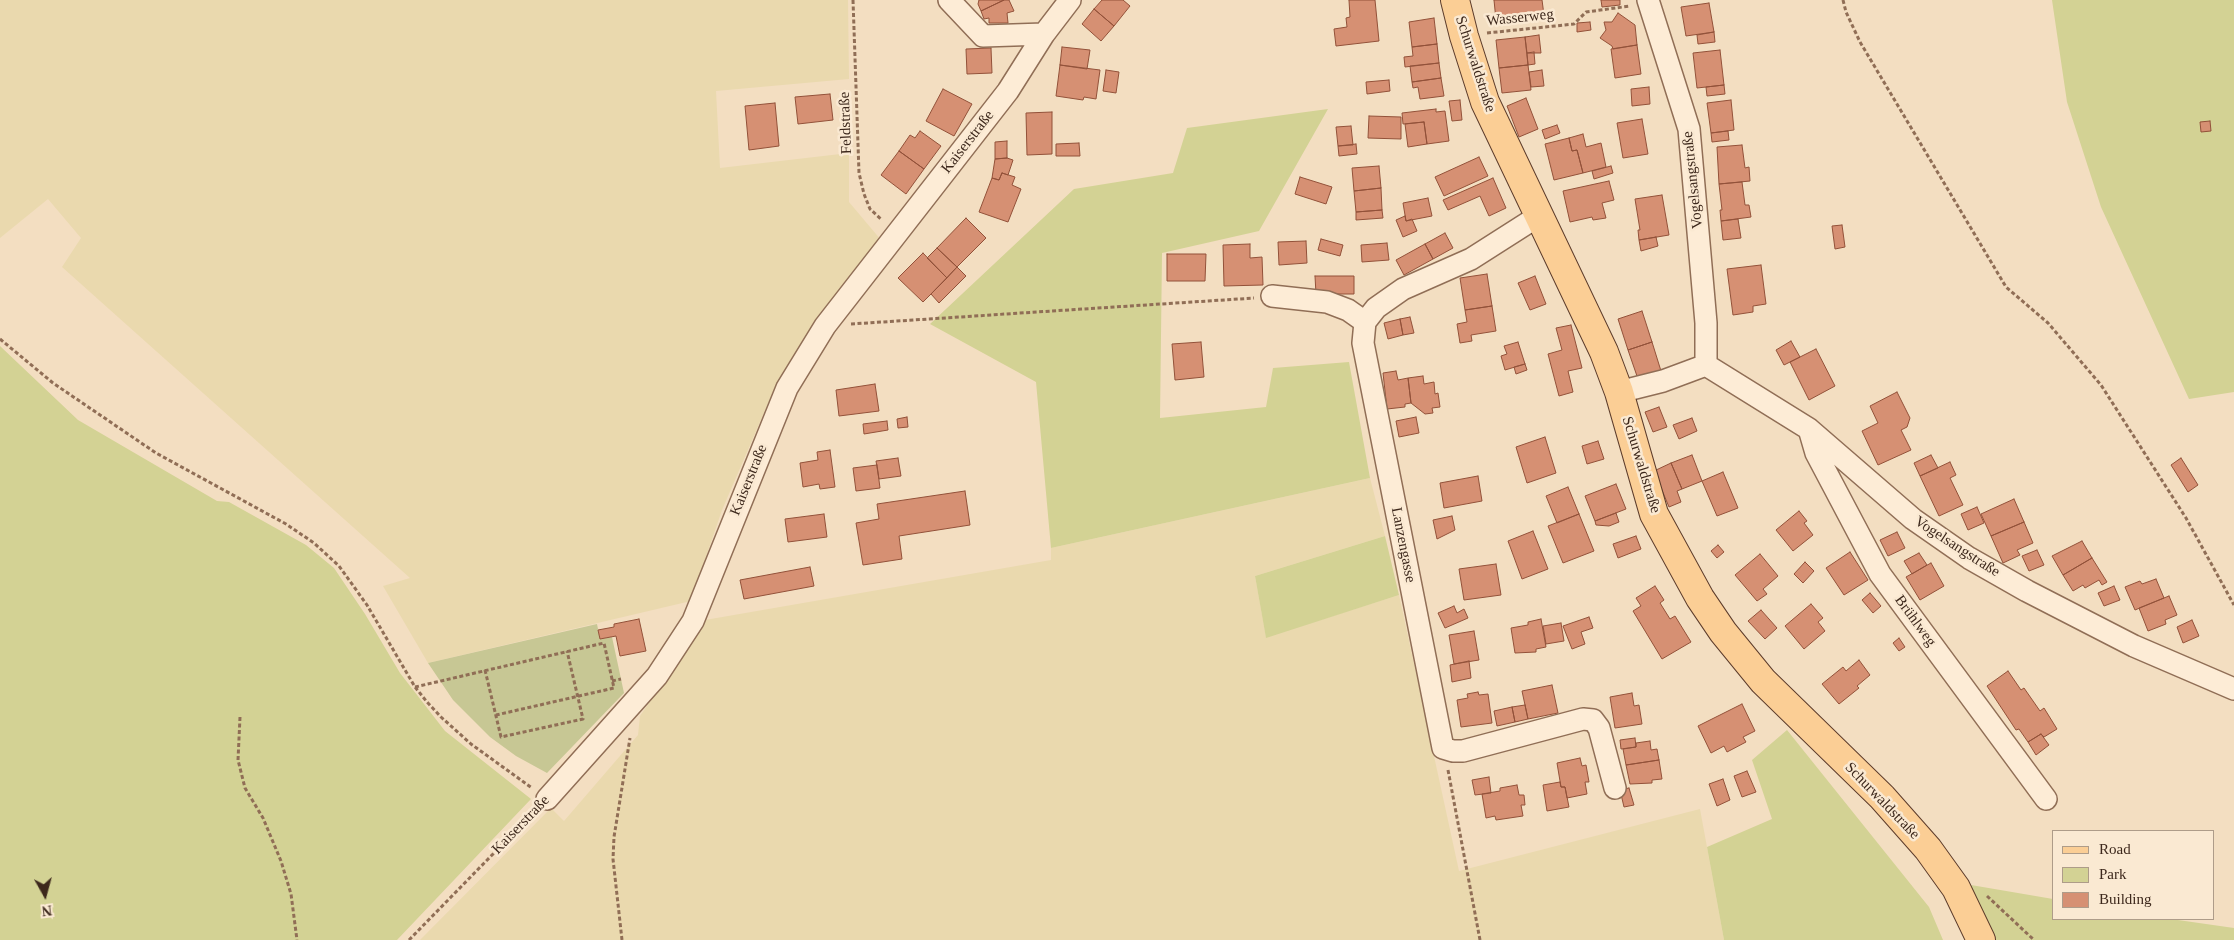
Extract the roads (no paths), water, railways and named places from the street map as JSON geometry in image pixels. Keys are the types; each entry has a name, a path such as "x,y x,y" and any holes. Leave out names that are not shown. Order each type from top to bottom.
{"main road":[{"name":"Schurwaldstraße","path":"1455,0 1464,36 1485,102 1604,352 1619,392 1654,514 1700,598 1723,632 1762,681 1882,797 1928,849 1956,888 1980,940"}],"street":[{"path":"949,0 983,36 1044,34"},
{"name":"Kaiserstraße","path":"547,799 657,676 693,621 787,388 825,326 1008,91 1044,34 1070,0"},
{"name":"Vogelsangstraße","path":"1641,3 1688,129 1706,322 1706,365 1809,429 1913,519 1970,558 2027,591 2134,646 2234,689"},
{"path":"1272,296 1327,302 1348,310 1365,322 1376,308 1403,289 1470,259 1540,215"},
{"name":"Lanzengasse","path":"1365,322 1363,343 1443,748 1463,752 1582,719 1593,720 1599,728 1615,788"},
{"path":"1619,392 1663,381 1706,365"},
{"name":"Brühlweg","path":"1809,429 1816,453 1880,574 2046,799"}]}
